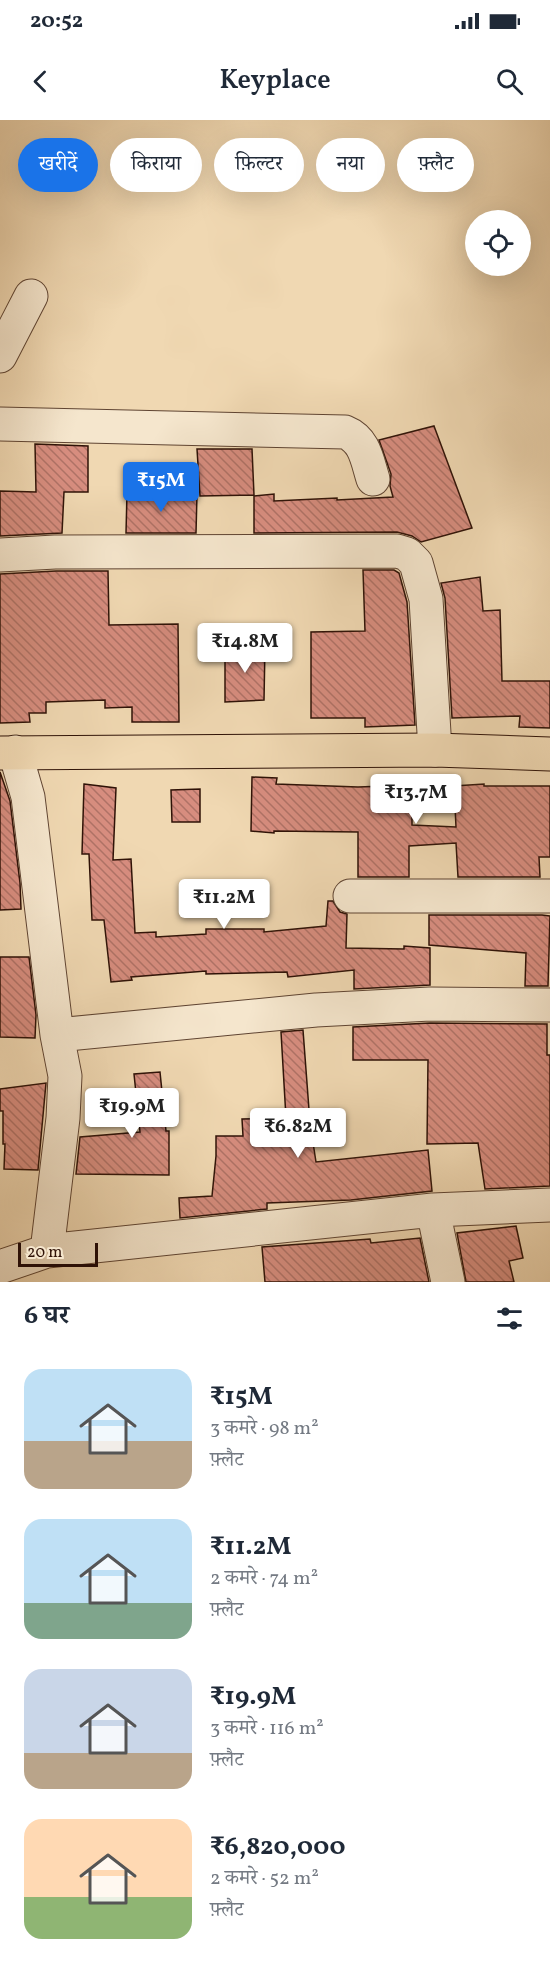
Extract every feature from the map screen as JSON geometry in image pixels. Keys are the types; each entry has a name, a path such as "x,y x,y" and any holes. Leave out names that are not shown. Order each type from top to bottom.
{"main road":[{"path":"7,752 435,750 550,754"}],"street":[{"path":"0,356 31,296"},
{"path":"0,424 345,432 354,436 361,443 374,479"},
{"path":"0,555 55,552 374,551 397,551 407,554 416,563 426,598 435,750"},
{"path":"7,752 28,797 57,1035 65,1076 63,1118 47,1251"},
{"path":"350,896 550,896"},
{"path":"57,1035 316,1010 430,1004 550,1005"},
{"path":"0,1267 47,1251 433,1210 550,1206"},
{"path":"433,1210 448,1282"}],"building":[{"path":"434,426 472,528 421,542 412,536 397,532 254,533 254,496 274,494 274,501 393,497 390,486 391,474 379,440"},
{"path":"35,444 88,446 88,492 64,492 62,533 0,536 0,491 36,492"},
{"path":"197,449 252,449 254,495 200,496"},
{"path":"127,493 197,494 196,533 126,533"},
{"path":"363,570 394,570 399,573 407,602 415,725 365,727 365,718 311,718 311,632 365,631"},
{"path":"108,571 109,625 178,624 179,722 132,722 132,707 105,708 105,700 46,702 46,713 29,713 30,722 0,723 0,574"},
{"path":"480,577 483,611 500,610 502,681 550,681 550,728 519,727 520,716 452,718 445,598 441,583"},
{"path":"265,646 264,700 225,702 225,647"},
{"path":"0,772 10,801 21,909 0,910"},
{"path":"252,777 277,778 276,784 358,787 412,785 412,825 456,827 454,786 484,784 484,786 550,786 550,857 539,857 540,877 458,877 456,843 409,846 409,877 358,877 358,832 251,831"},
{"path":"84,784 116,788 113,860 131,859 135,933 156,932 156,937 206,934 206,929 264,929 264,932 326,926 328,901 333,901 340,912 347,914 346,948 404,949 404,946 430,948 430,985 354,989 354,970 288,977 287,972 206,974 206,971 131,977 132,980 111,982 104,920 92,920 89,854 82,854"},
{"path":"200,789 200,822 172,822 171,790"},
{"path":"429,915 550,916 548,986 525,986 526,953 429,945"},
{"path":"0,957 29,957 36,1015 35,1038 0,1037"},
{"path":"430,1023 547,1024 547,1055 550,1055 550,1186 485,1189 478,1143 427,1144 428,1060 353,1060 353,1027"},
{"path":"303,1030 310,1123 316,1162 428,1150 432,1191 351,1200 267,1203 267,1209 180,1218 179,1198 212,1196 216,1136 243,1136 242,1119 286,1118 281,1032"},
{"path":"160,1072 166,1131 169,1131 169,1175 76,1174 80,1137 140,1132 134,1074"},
{"path":"46,1083 38,1170 4,1169 5,1144 3,1144 3,1111 0,1111 0,1089"},
{"path":"516,1226 523,1258 509,1261 514,1282 466,1282 457,1233"},
{"path":"420,1238 429,1282 265,1282 262,1247 370,1239 371,1243"}]}
